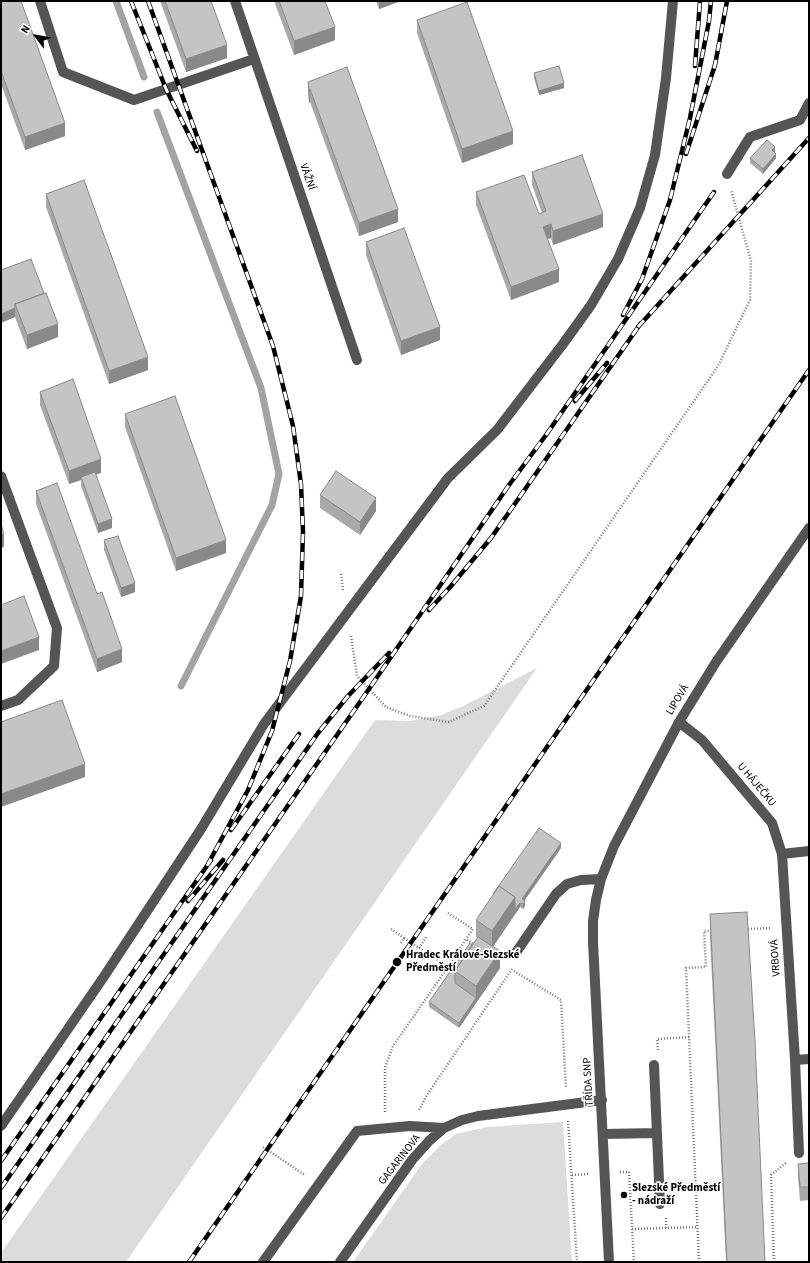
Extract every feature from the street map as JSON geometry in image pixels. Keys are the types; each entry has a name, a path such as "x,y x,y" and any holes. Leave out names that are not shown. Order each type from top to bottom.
{"street":[{"path":"40,1 63,72 134,100 254,59"},
{"name":"VÁŽNÍ","path":"235,1 357,360"},
{"path":"1,1126 103,978 197,835 264,724 448,478 497,430 591,305 618,259 640,208 655,155 666,78 673,1"},
{"path":"727,174 750,137 800,120 809,103"},
{"path":"1,476 57,628 54,666 18,700 1,706"},
{"name":"LIPOVÁ","path":"596,900 601,879 614,846 679,722 716,662 809,528"},
{"name":"U HÁJEČKU","path":"679,722 702,740 772,823 782,854"},
{"path":"782,854 809,851"},
{"name":"VRBOVÁ","path":"782,854 795,1060 799,1153"},
{"path":"515,954 556,894 567,884 581,880 601,879"},
{"name":"TŘÍDA SNP","path":"596,900 593,921 593,942 604,1134 609,1262"},
{"path":"795,1060 809,1059"},
{"path":"654,1065 660,1204"},
{"name":"GAGARINOVA","path":"340,1262 412,1160 429,1141 444,1128 462,1120 478,1116 602,1100"},
{"path":"263,1262 357,1131 410,1126 444,1128"},
{"path":"604,1134 656,1133"}],"path":[{"path":"341,574 357,676 386,706 410,716 449,722 484,706 718,366 750,300 751,261 727,174"},
{"path":"385,1129 384,1068 394,1046 473,929 448,913"},
{"path":"741,929 786,927"},
{"path":"391,929 448,967"},
{"path":"699,1262 686,968 706,967 704,931 719,930"},
{"path":"419,948 427,936"},
{"path":"401,943 404,938"},
{"path":"466,939 479,948"},
{"path":"410,1126 427,1095 512,970 515,954"},
{"path":"508,967 561,1000 577,1262"},
{"path":"657,1039 689,1036"},
{"path":"263,1147 319,1184"},
{"path":"774,1262 771,1174 799,1153"},
{"path":"629,1172 634,1262"},
{"path":"572,1175 596,1173"},
{"path":"632,1229 698,1227"}],"shaded area":[{"path":"537,668 126,1262 1,1262 1,1253 375,720 410,721 441,715 463,706"},
{"path":"563,1122 572,1262 353,1262 422,1164 441,1145 456,1134 487,1127"}],"building":[{"path":"1,1 21,1 65,123 25,137 1,71"},
{"path":"165,1 211,1 227,45 186,59"},
{"path":"279,1 325,1 335,27 294,41"},
{"path":"467,2 513,131 462,149 417,20"},
{"path":"559,66 564,83 539,91 534,73"},
{"path":"347,67 398,209 359,223 310,89 309,90 308,82"},
{"path":"767,140 775,147 772,150 776,154 763,169 750,158"},
{"path":"582,155 603,214 553,231 551,224 543,227 559,269 511,287 476,192 524,175 539,214 546,211 532,172"},
{"path":"84,180 148,357 109,371 46,194"},
{"path":"404,228 440,327 401,341 366,242"},
{"path":"31,259 44,293 15,304 15,308 1,314 1,270"},
{"path":"46,293 58,324 27,335 15,304"},
{"path":"73,379 101,459 69,471 40,392"},
{"path":"175,396 226,540 176,558 125,414"},
{"path":"336,471 376,498 360,522 320,495"},
{"path":"95,472 112,519 98,524 81,477"},
{"path":"57,483 97,594 102,592 122,649 97,659 36,491"},
{"path":"1,524 4,534 1,535"},
{"path":"118,536 135,583 121,588 104,540"},
{"path":"24,596 39,637 1,651 1,605"},
{"path":"62,700 85,764 1,794 1,722"},
{"path":"539,828 561,843 522,899 525,901 523,904 520,903 515,909 515,897 499,886 493,894"},
{"path":"499,886 515,897 492,931 476,920"},
{"path":"747,912 755,1041 765,1262 727,1262 710,914"},
{"path":"478,937 500,951 476,986 455,971"},
{"path":"470,943 472,945 455,971 455,983 476,998 459,1023 429,1002"},
{"path":"809,1163 809,1187 800,1187 798,1164"}],"waterway":[{"path":"116,1 144,77"},
{"path":"157,112 261,388 279,474 272,505 181,686"}],"railway":[{"path":"131,1 166,89 197,151"},
{"path":"148,1 273,346 293,426 301,484 303,532 301,596 290,661 272,731 248,790 208,864"},
{"path":"695,66 700,1"},
{"path":"623,315 642,279 670,200 690,118 709,21 711,1"},
{"path":"686,154 715,65 727,1"},
{"path":"638,327 809,138"},
{"path":"1,1218 714,192"},
{"path":"429,610 491,538 641,323"},
{"path":"575,401 607,363"},
{"path":"189,1262 809,370"},
{"path":"1,1188 318,733 348,696 389,653"},
{"path":"231,830 299,734"},
{"path":"1,1161 211,860"},
{"path":"188,901 223,860"}],"place":[{"name":"Hradec Králové-Slezské Předměstí","path":"397,962"},
{"name":"Slezské Předměstí - nádraží","path":"624,1195"}]}
